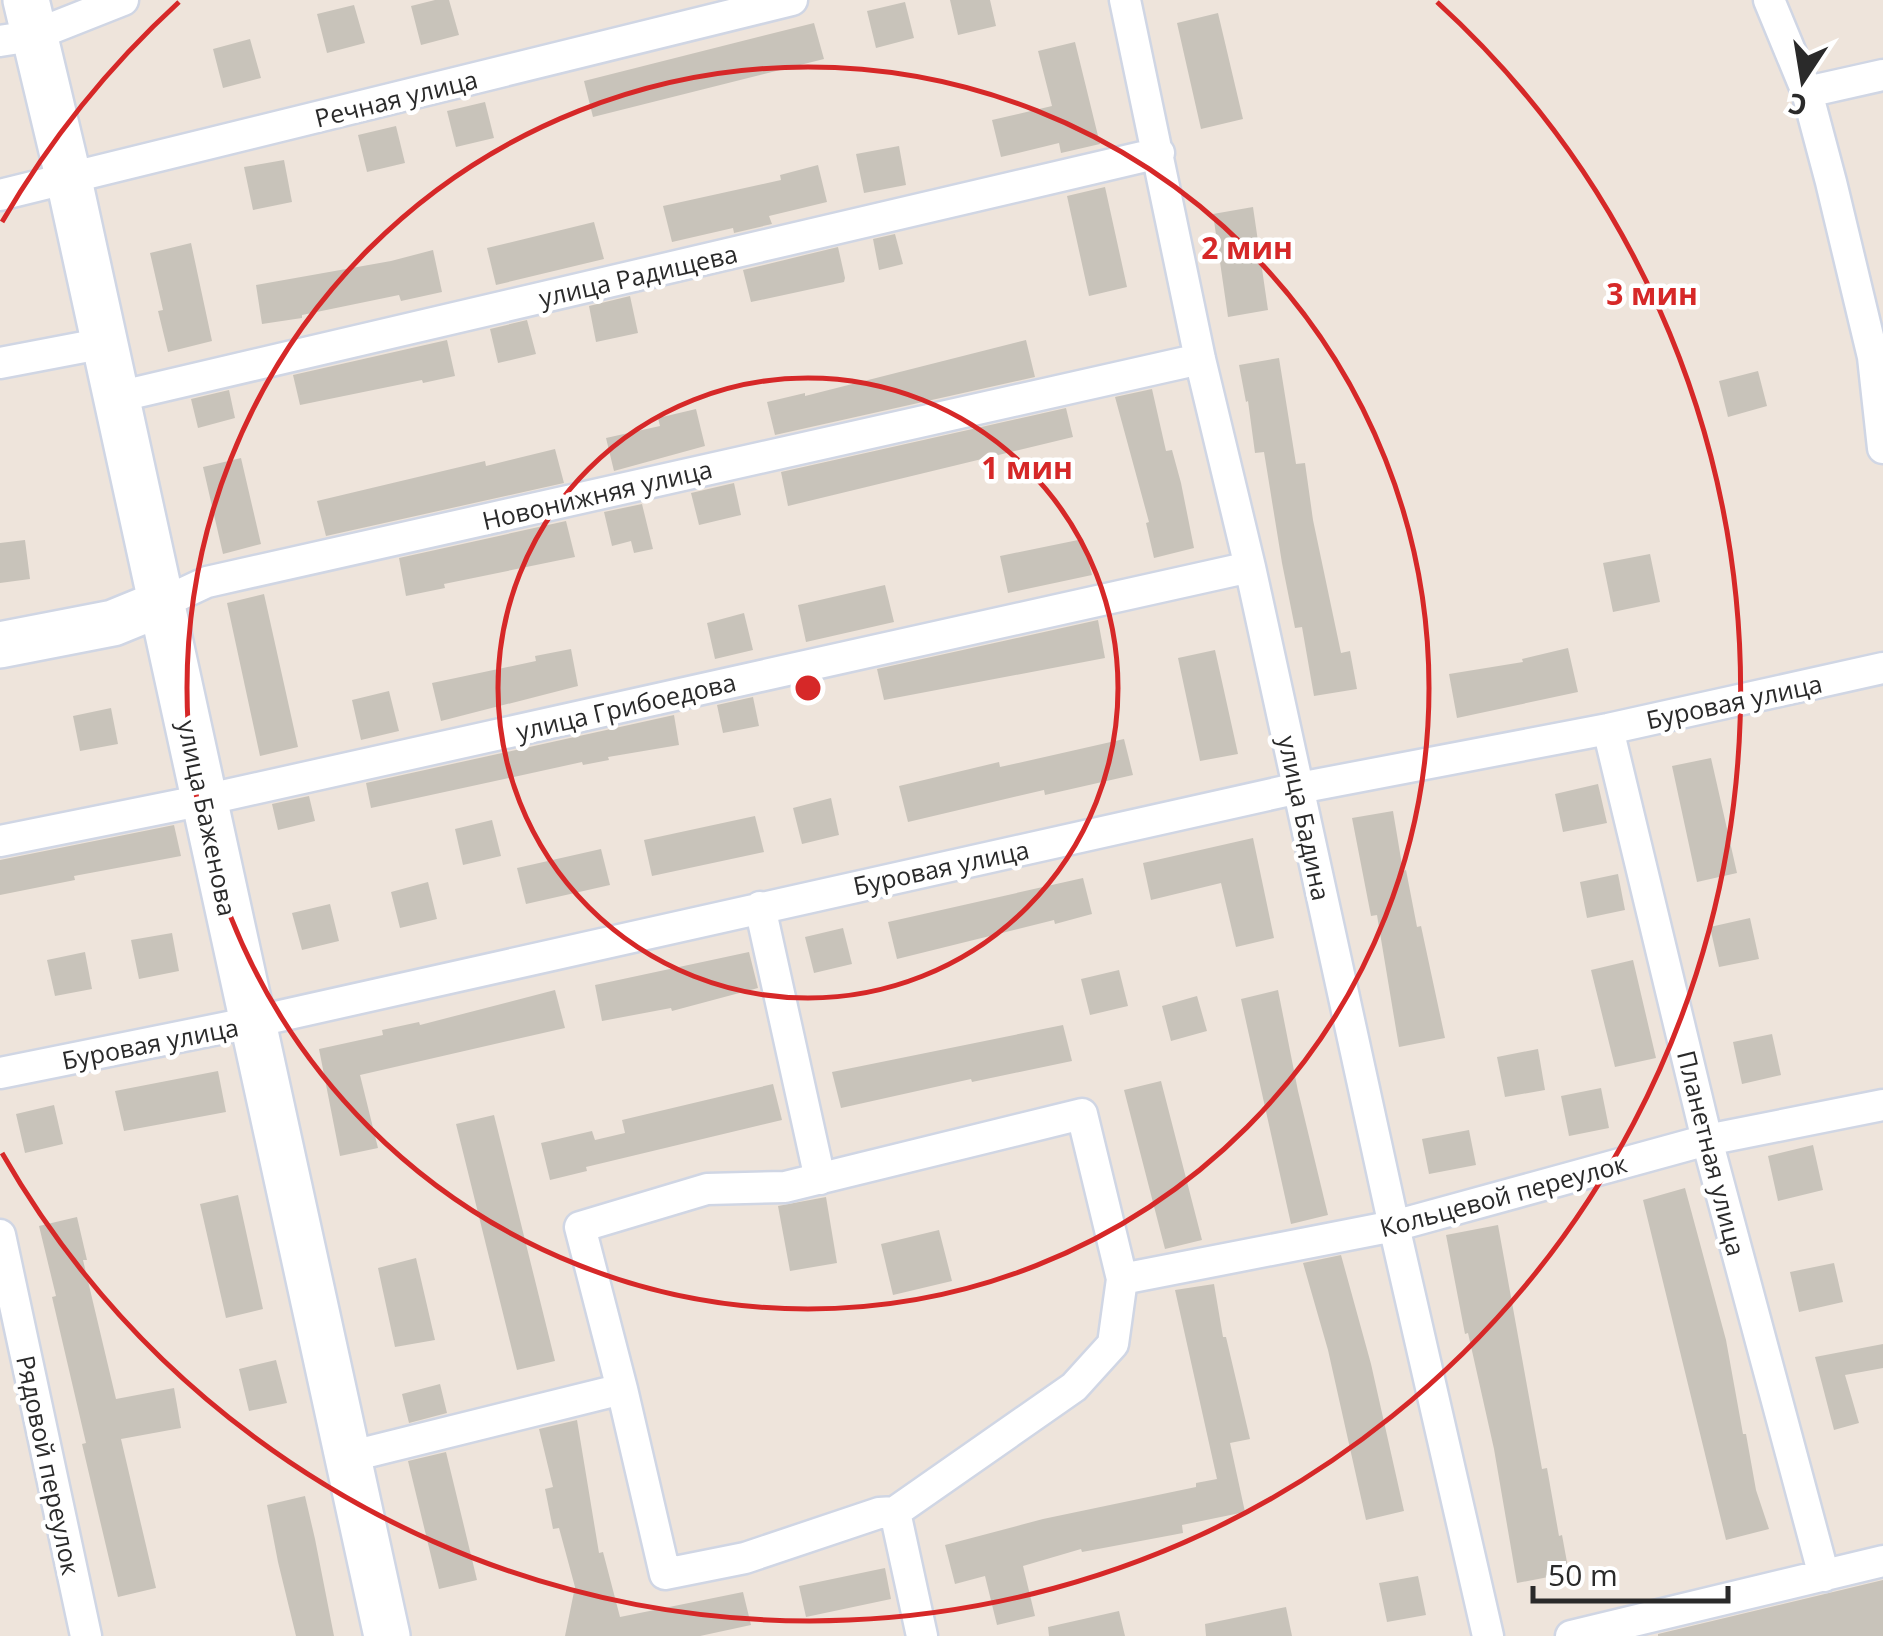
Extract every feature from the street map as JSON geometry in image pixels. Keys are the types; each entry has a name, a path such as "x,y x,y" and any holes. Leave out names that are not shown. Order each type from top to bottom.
{"main road":[{"name":"улица Баженова","path":"19,26 70,180 387,1636"},
{"name":"Новонижняя улица","path":"0,644 113,624 162,603"}],"street":[{"path":"19,26 122,0"},
{"name":"Речная улица","path":"0,195 792,0"},
{"name":"улица Бадина","path":"1125,0 1200,359 1250,567 1488,1636"},
{"path":"1769,0 1807,92 1878,356 1883,448"},
{"path":"1807,92 1883,75"},
{"name":"улица Радищева","path":"117,397 1158,153"},
{"path":"0,363 106,344"},
{"name":"Новонижняя улица","path":"162,603 207,582 1200,359"},
{"name":"улица Грибоедова","path":"0,842 1250,567"},
{"name":"Буровая улица","path":"0,1073 253,1022 1299,788 1608,728 1883,668"},
{"name":"Планетная улица","path":"1608,728 1707,1140 1824,1576"},
{"path":"760,906 820,1180"},
{"name":"Кольцевой переулок","path":"1122,1279 1394,1226 1707,1140 1883,1105"},
{"path":"1082,1114 1122,1279 1114,1344 1074,1388 895,1512 879,1513 745,1558 666,1574 580,1227 707,1190 784,1187 820,1180 1082,1114"},
{"name":"Рядовой переулок","path":"0,1235 86,1636"},
{"path":"348,1457 622,1389"},
{"path":"895,1512 922,1636"},
{"path":"1570,1636 1883,1561"}],"building":[{"path":"449,0 459,35 421,45 411,6"},
{"path":"950,0 990,0 996,26 958,35"},
{"path":"905,2 914,38 876,48 867,11"},
{"path":"354,5 365,43 327,53 317,14"},
{"path":"1218,13 1243,119 1201,129 1177,23"},
{"path":"814,23 824,59 593,117 584,81"},
{"path":"250,39 261,78 223,88 213,49"},
{"path":"1075,42 1100,144 1061,153 1059,143 1001,157 992,120 1052,106 1038,51"},
{"path":"485,102 494,138 456,147 447,111"},
{"path":"396,126 405,163 367,172 358,135"},
{"path":"899,146 906,185 864,193 856,154"},
{"path":"284,160 292,202 253,210 244,167"},
{"path":"818,165 827,202 769,216 772,224 672,242 663,206 781,180 780,175"},
{"path":"1105,187 1127,287 1089,296 1067,196"},
{"path":"1253,207 1268,310 1228,317 1213,214"},
{"path":"594,222 604,259 496,285 487,248"},
{"path":"895,234 903,264 879,270 873,239"},
{"path":"191,243 212,341 168,352 150,253"},
{"path":"838,247 844,282 751,302 743,270"},
{"path":"433,250 442,292 401,301 399,295 262,324 256,285"},
{"path":"630,296 638,333 596,342 589,306"},
{"path":"527,320 536,354 498,363 490,329"},
{"path":"447,340 455,376 300,405 293,375"},
{"path":"1026,340 1035,377 775,435 767,402 805,396"},
{"path":"1279,358 1296,464 1305,463 1341,653 1350,651 1357,689 1314,696 1302,627 1295,628 1264,452 1255,453 1239,365"},
{"path":"1758,371 1767,406 1728,417 1719,381"},
{"path":"1152,389 1166,451 1172,450 1181,483 1194,548 1154,558 1146,523 1149,522 1115,397"},
{"path":"229,390 235,418 198,428 191,399"},
{"path":"1066,408 1073,437 788,506 781,472"},
{"path":"696,409 705,446 614,471 606,438 660,426 658,418"},
{"path":"555,449 564,483 326,536 317,501 485,461 486,466"},
{"path":"241,458 261,544 223,554 203,467"},
{"path":"734,483 741,515 699,525 691,493"},
{"path":"642,504 653,549 634,553 631,541 612,546 604,512"},
{"path":"566,521 575,557 444,584 445,588 406,596 399,558"},
{"path":"1083,539 1092,575 1008,593 1000,556"},
{"path":"25,540 30,579 0,583 0,543"},
{"path":"1650,554 1660,602 1613,612 1603,563"},
{"path":"885,585 894,622 806,642 798,605"},
{"path":"264,594 298,747 260,756 227,603"},
{"path":"744,613 753,650 715,659 707,623"},
{"path":"1098,620 1105,658 884,700 877,669"},
{"path":"1568,648 1578,692 1457,718 1449,674 1523,662 1522,659"},
{"path":"571,649 578,686 441,721 432,683 536,661 535,656"},
{"path":"1215,650 1238,754 1200,761 1178,658"},
{"path":"389,691 399,731 361,740 352,700"},
{"path":"753,697 759,726 723,733 717,705"},
{"path":"111,708 118,744 80,751 73,716"},
{"path":"674,715 679,745 371,808 366,783"},
{"path":"1124,739 1133,775 1045,795 1044,790 908,822 899,786 999,762 1000,767"},
{"path":"1711,758 1737,873 1697,882 1672,766"},
{"path":"1598,784 1607,823 1563,832 1555,794"},
{"path":"309,796 315,821 278,830 272,804"},
{"path":"831,798 839,835 802,844 793,808"},
{"path":"1393,811 1403,871 1406,870 1417,927 1421,926 1445,1038 1399,1047 1377,915 1371,916 1352,818"},
{"path":"755,816 764,852 652,876 644,840"},
{"path":"492,820 501,856 463,865 455,829"},
{"path":"174,825 181,856 0,895 0,860"},
{"path":"1253,838 1274,938 1236,947 1221,883 1151,900 1143,863"},
{"path":"601,849 610,885 526,904 517,868"},
{"path":"1618,874 1625,910 1587,918 1580,882"},
{"path":"1083,878 1092,914 897,959 888,922"},
{"path":"428,882 437,919 400,928 391,892"},
{"path":"330,904 339,941 302,950 292,913"},
{"path":"1750,918 1759,959 1719,967 1710,927"},
{"path":"843,928 852,964 814,973 805,937"},
{"path":"172,933 179,971 139,979 131,940"},
{"path":"85,952 92,989 55,996 47,960"},
{"path":"749,952 758,988 672,1011 671,1008 602,1021 595,985"},
{"path":"1633,960 1656,1058 1615,1067 1591,970"},
{"path":"1119,970 1128,1006 1090,1015 1081,979"},
{"path":"555,990 565,1028 360,1075 378,1148 340,1156 319,1049 383,1035 382,1030 419,1022 420,1025"},
{"path":"1278,990 1328,1215 1291,1224 1241,999"},
{"path":"1197,996 1207,1031 1171,1041 1162,1006"},
{"path":"1063,1025 1072,1061 841,1108 832,1072"},
{"path":"1772,1034 1781,1075 1742,1084 1733,1042"},
{"path":"1538,1049 1545,1090 1505,1097 1497,1057"},
{"path":"218,1071 226,1112 124,1131 115,1091"},
{"path":"1161,1081 1202,1240 1165,1249 1124,1090"},
{"path":"773,1084 782,1120 586,1167 587,1171 550,1180 541,1143 592,1131 595,1140 625,1133 622,1120"},
{"path":"1601,1088 1609,1128 1569,1136 1561,1096"},
{"path":"54,1105 63,1144 25,1153 16,1114"},
{"path":"494,1115 555,1361 517,1370 456,1124"},
{"path":"1469,1130 1476,1165 1429,1174 1422,1139"},
{"path":"1813,1145 1823,1190 1778,1201 1768,1156"},
{"path":"1685,1188 1726,1340 1743,1434 1769,1529 1726,1540 1643,1200"},
{"path":"238,1195 263,1309 226,1318 200,1204"},
{"path":"826,1197 837,1263 790,1271 778,1206"},
{"path":"77,1217 87,1260 83,1260 116,1399 174,1388 181,1428 121,1439 156,1588 118,1597 82,1444 86,1443 39,1226"},
{"path":"1498,1225 1542,1469 1547,1468 1569,1573 1517,1583 1494,1449 1468,1333 1465,1334 1446,1235"},
{"path":"939,1230 952,1281 893,1295 881,1244"},
{"path":"1341,1255 1371,1364 1404,1511 1366,1520 1328,1350 1303,1263"},
{"path":"416,1258 435,1340 395,1347 378,1268"},
{"path":"1834,1263 1843,1302 1799,1312 1790,1272"},
{"path":"1214,1284 1223,1337 1250,1439 1230,1443 1245,1512 1182,1525 1183,1533 1082,1552 1081,1549 1023,1566 1035,1616 997,1625 985,1576 955,1584 945,1545 1217,1479 1175,1290"},
{"path":"1883,1344 1883,1368 1845,1375 1859,1423 1834,1430 1815,1357"},
{"path":"276,1360 287,1403 249,1411 239,1369"},
{"path":"440,1384 447,1413 409,1423 402,1394"},
{"path":"577,1420 599,1553 603,1552 620,1617 743,1592 751,1625 700,1636 565,1636 575,1587 559,1528 553,1529 545,1489 553,1487 539,1429"},
{"path":"446,1452 477,1580 439,1589 408,1461"},
{"path":"305,1496 334,1636 296,1636 278,1562 267,1505"},
{"path":"885,1568 891,1599 806,1617 799,1586"},
{"path":"1418,1576 1426,1615 1387,1622 1379,1583"},
{"path":"1883,1580 1883,1636 1658,1636 1658,1634"},
{"path":"1286,1607 1292,1636 1206,1636 1205,1624"},
{"path":"1119,1611 1125,1636 1049,1636 1048,1627"}]}
